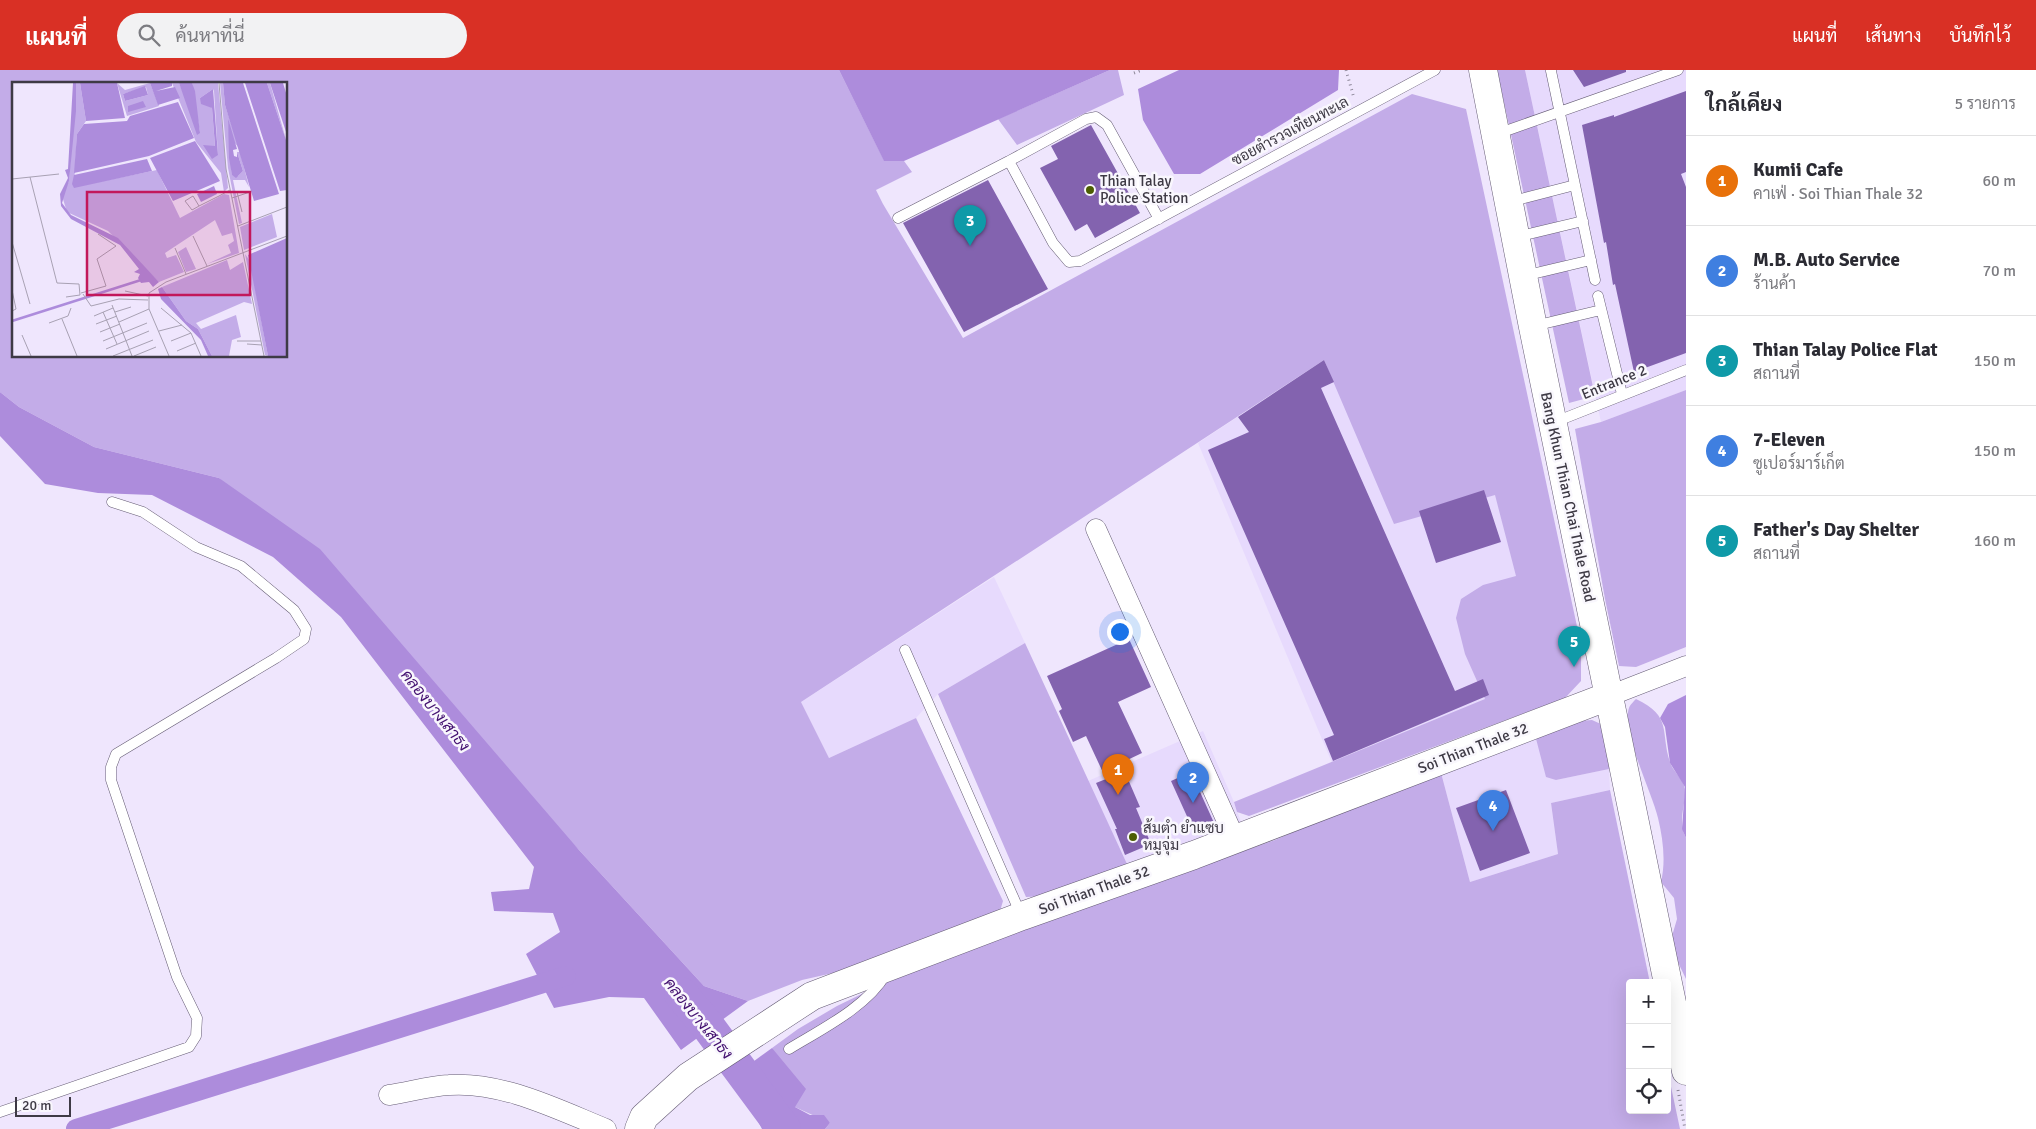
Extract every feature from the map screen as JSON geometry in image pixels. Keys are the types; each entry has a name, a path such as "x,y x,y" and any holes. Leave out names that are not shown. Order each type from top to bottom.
{"street":[{"name":"Bang Khun Thian Chai Thale Road","path":"1483,70 1533,327 1686,1071"},
{"path":"1096,529 1235,838"},
{"path":"1609,696 1686,666"},
{"name":"Soi Thian Thale 32","path":"639,1129 644,1117 688,1077 812,996 1609,696"},
{"path":"389,1096 450,1085 483,1087 535,1100 606,1129"}],"lane":[{"name":"ซอยตำรวจเทียนทะเล","path":"1009,161 1053,243 1069,262 1080,262 1435,70"},
{"path":"1496,134 1678,70"},
{"path":"1551,71 1595,280"},
{"path":"898,218 1086,119 1096,117 1108,126 1159,219"},
{"path":"1508,202 1575,185"},
{"path":"1516,238 1583,221"},
{"path":"1523,276 1591,260"},
{"path":"1598,296 1622,394"},
{"path":"1533,327 1601,310"},
{"name":"Entrance 2","path":"1553,423 1686,370"},
{"path":"0,1112 188,1047 196,1036 197,1018 174,967 111,780 111,767 116,754 276,658 304,639 306,629 294,610 241,566 196,546 144,512 112,502"},
{"path":"905,650 1022,916"},
{"path":"789,1049 844,1015 865,998 881,984 891,966"}],"path":[{"path":"1134,74 1142,70"},
{"path":"1346,70 1357,112"}],"shaded area":[{"path":"0,70 839,70 884,160 904,161 912,172 876,190 963,338 1412,94 1466,109 1581,645 1581,681 1565,698 1249,816 1237,812 1234,802 1485,699 1465,654 1456,618 1461,599 1483,585 1516,576 1495,495 1394,524 1324,360 801,702 829,758 916,718 1003,901 1000,911 864,966 802,980 748,1001 704,986 579,850 219,478 94,447 19,407 0,392"},
{"path":"1110,70 1118,70 1124,95 1017,145 998,119"},
{"path":"1497,70 1525,70 1595,396 1569,403"},
{"path":"1525,70 1686,70 1686,390 1601,422"},
{"path":"1441,283 1542,676 1332,763 1198,443"},
{"path":"1686,390 1686,647 1636,667 1619,666 1605,599 1575,429 1601,422"},
{"path":"994,577 1025,643 938,694 916,718 829,758 801,702"},
{"path":"1025,643 1127,864 1044,896 1026,897 938,694"},
{"path":"1636,699 1648,705 1656,712 1660,719 1670,762 1683,782 1685,789 1682,825 1686,838 1686,979 1673,952 1672,936 1677,919 1674,898 1661,882 1663,850 1658,818 1629,731 1629,708"},
{"path":"1592,720 1603,725 1614,762 1609,769 1556,780 1546,777 1534,731 1565,722"},
{"path":"1203,731 1241,822 1127,864 1088,781"},
{"path":"1534,731 1556,780 1609,769 1610,790 1551,803 1558,854 1470,882 1440,769"},
{"path":"1440,769 1470,882 1558,854 1551,803 1610,790 1649,979 1626,979 1626,1114 1671,1114 1671,1087 1680,1129 825,1129 830,1123 795,1107 772,1048 798,1029 837,1006 915,968 1275,840"}],"water":[{"path":"839,70 1110,70 904,161 884,161"},
{"path":"1179,70 1339,70 1338,90 1200,174 1174,174 1143,120 1138,89"},
{"path":"0,392 19,407 94,447 219,478 320,549 579,850 704,986 748,1001 681,1050 644,998 609,997 554,1008 526,954 560,932 553,913 494,911 491,892 529,889 534,867 341,617 273,557 152,495 98,493 45,484 0,436"},
{"path":"1686,695 1686,838 1682,829 1685,787 1670,763 1665,727 1660,718 1668,704"},
{"path":"772,1048 806,1089 795,1107 810,1115 824,1115 830,1123 825,1129 762,1129 735,1075"}],"pier":[{"path":"751,1000 750,1003 683,1052 679,1052"}],"building":[{"path":"1573,70 1626,70 1626,72 1584,87"},
{"path":"1686,91 1686,172 1681,174 1686,187 1686,353 1634,372 1615,284 1613,285 1606,242 1604,243 1582,125 1614,115 1614,117"},
{"name":"Thian Talay Police Station","path":"1091,125 1140,213 1095,238 1087,224 1075,231 1040,168 1058,159 1051,146"},
{"path":"988,180 1048,289 964,332 903,223"},
{"path":"1324,360 1334,382 1321,388 1455,691 1483,679 1489,695 1333,761 1324,739 1334,735 1208,450 1249,432 1238,417"},
{"path":"1484,490 1501,542 1436,563 1419,511"},
{"path":"1129,639 1151,687 1118,702 1142,753 1121,763 1140,807 1136,808 1151,844 1125,855 1115,829 1117,829 1096,783 1106,779 1086,736 1073,742 1059,711 1062,709 1047,676"},
{"path":"1191,772 1215,825 1195,834 1171,781"},
{"path":"1506,790 1530,853 1480,871 1456,808"}],"waterway":[{"path":"76,1129 566,976"},
{"name":"คลองบางเสาธง","path":"681,994 707,1025 784,1129"}],"place":[{"name":"Thian Talay Police Station","path":"1090,190"},
{"name":"Thian Talay Police Flat","path":"970,246"},
{"name":"Father's Day Shelter","path":"1574,667"},
{"name":"Kumii Cafe","path":"1118,795"},
{"name":"M.B. Auto Service","path":"1193,803"},
{"name":"7-Eleven","path":"1493,831"},
{"name":"ส้มตำ ยำแซบ หมูจุ่ม","path":"1133,837"}]}
